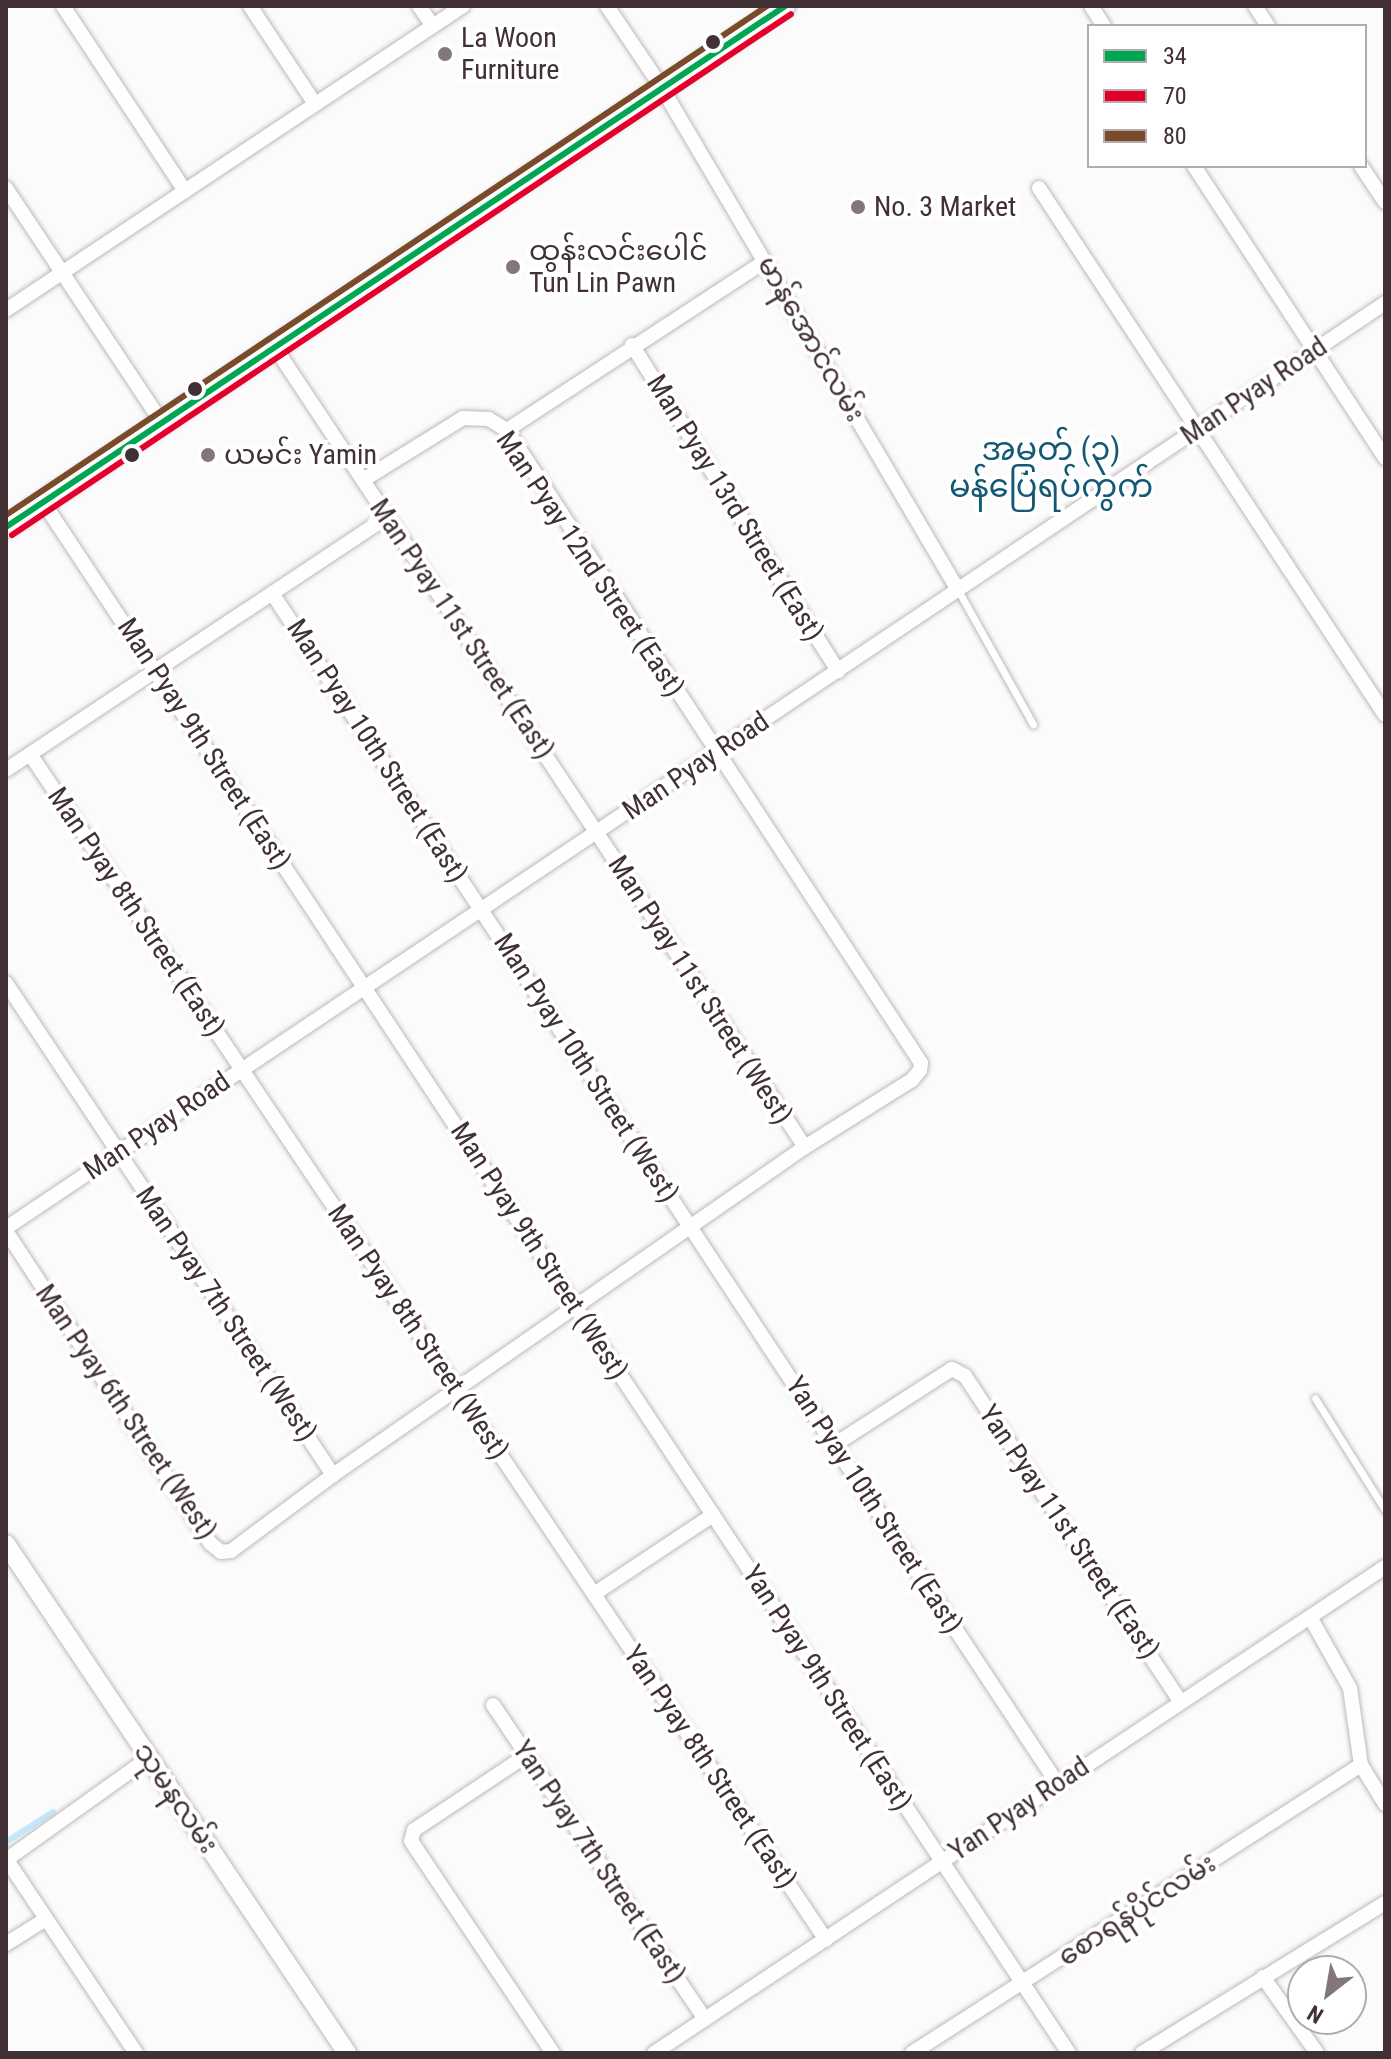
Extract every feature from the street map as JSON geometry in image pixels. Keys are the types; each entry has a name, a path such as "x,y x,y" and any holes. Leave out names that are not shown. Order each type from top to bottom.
{"main road":[{"path":"6,527 785,6"}],"street":[{"path":"63,6 185,191"},
{"path":"250,6 315,104"},
{"path":"419,6 433,26"},
{"path":"6,310 463,6"},
{"name":"မာန်အောင်လမ်း","path":"607,6 662,88 958,590"},
{"path":"1091,6 1103,24"},
{"path":"1255,6 1267,24"},
{"path":"1195,168 1385,458"},
{"path":"1362,168 1385,202"},
{"path":"6,188 161,421"},
{"path":"1039,188 1385,715"},
{"path":"507,430 632,345 765,261"},
{"name":"Man Pyay Road","path":"6,1229 1385,303"},
{"name":"Man Pyay 13rd Street (East)","path":"632,345 838,671"},
{"name":"Man Pyay 11st Street (East)","path":"274,346 596,832"},
{"name":"Man Pyay 12nd Street (East)","path":"363,480 463,418 489,419 507,430 715,753 921,1063 912,1080 805,1147"},
{"name":"Man Pyay 9th Street (East)","path":"43,502 157,670 364,988"},
{"path":"6,770 387,517"},
{"name":"Man Pyay 10th Street (East)","path":"272,593 481,909"},
{"name":"Man Pyay 8th Street (East)","path":"30,754 242,1070"},
{"name":"Man Pyay 11st Street (West)","path":"596,832 805,1147"},
{"name":"Man Pyay 10th Street (West)","path":"481,909 690,1227"},
{"name":"Man Pyay 7th Street (West)","path":"6,983 333,1475"},
{"name":"Man Pyay 9th Street (West)","path":"364,988 713,1515"},
{"name":"Man Pyay 8th Street (West)","path":"242,1070 594,1594"},
{"path":"333,1475 805,1147"},
{"name":"Yan Pyay 10th Street (East)","path":"690,1227 1057,1783"},
{"name":"Man Pyay 6th Street (West)","path":"6,1229 210,1543 221,1552 231,1551 333,1475"},
{"name":"Yan Pyay 11st Street (East)","path":"834,1445 952,1369 965,1376 1181,1702"},
{"path":"594,1594 713,1515"},
{"name":"Yan Pyay 9th Street (East)","path":"713,1515 1069,2053"},
{"name":"သုမနလမ်း","path":"6,1544 347,2053"},
{"name":"Yan Pyay Road","path":"654,2053 1385,1567"},
{"name":"Yan Pyay 8th Street (East)","path":"594,1594 826,1940"},
{"path":"1310,1617 1350,1688 1361,1765 1385,1804"},
{"name":"Yan Pyay 7th Street (East)","path":"493,1705 705,2019"},
{"path":"527,1755 414,1830 411,1841 553,2053"},
{"path":"136,2053 9,1863 10,1857 149,1758"},
{"name":"စောရန်ပိုင်လမ်း","path":"912,2053 1361,1765"},
{"path":"1145,2052 1385,1903"},
{"path":"6,1944 46,1919"},
{"path":"1263,1977 1317,2053"}],"lane":[{"path":"958,590 1033,724"},
{"path":"1315,1398 1385,1510"}],"waterway":[{"path":"6,1842 53,1812"}],"transit line":[{"name":"80","path":"6,515 767,6"},
{"name":"34","path":"6,527 785,6"},
{"name":"70","path":"12,535 791,14"}],"place":[{"name":"La Woon Furniture","path":"445,54"},
{"name":"No. 3 Market","path":"858,207"},
{"name":"ထွန်းလင်းပေါင် Tun Lin Pawn","path":"513,267"},
{"name":"ယမင်း Yamin","path":"208,455"}],"district":[{"name":"အမှတ် (၃) မန်ပြေရပ်ကွက်","path":"1051,468"}]}
